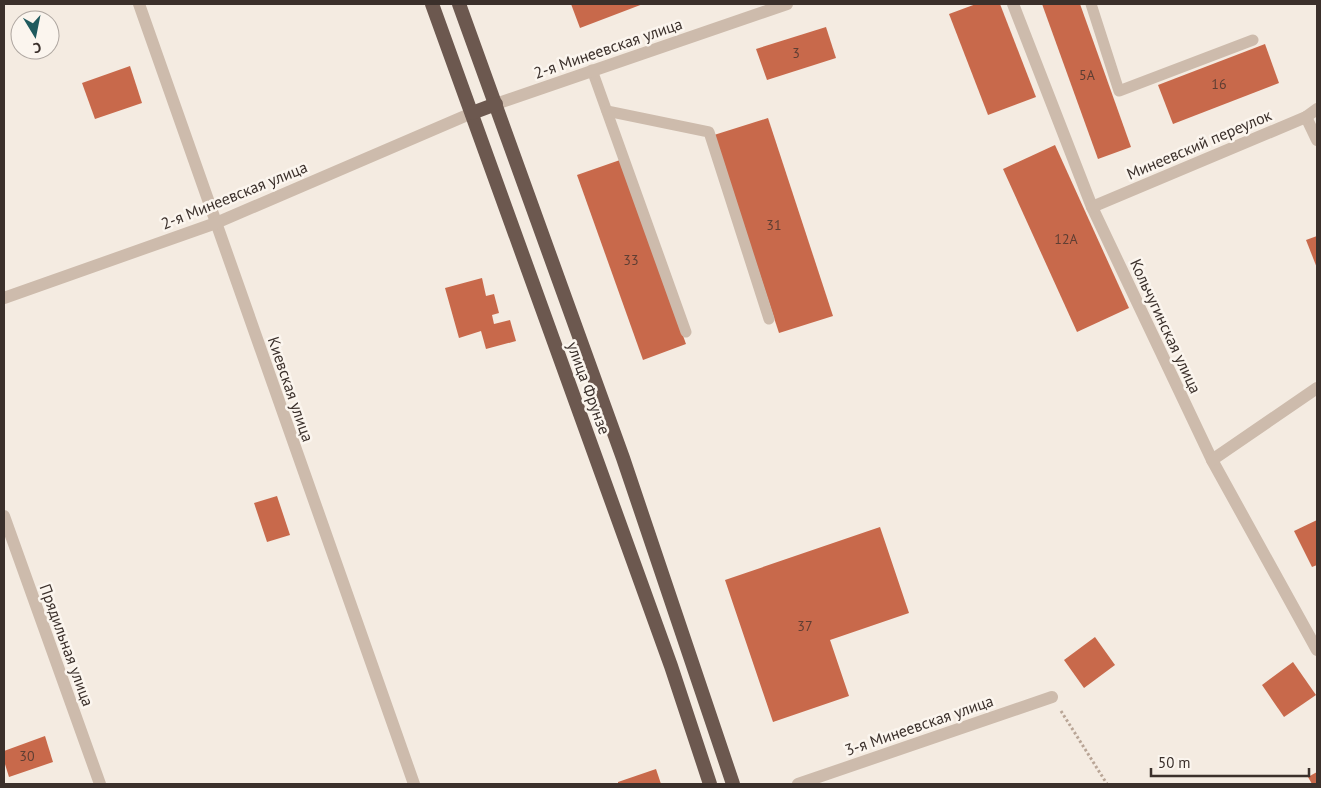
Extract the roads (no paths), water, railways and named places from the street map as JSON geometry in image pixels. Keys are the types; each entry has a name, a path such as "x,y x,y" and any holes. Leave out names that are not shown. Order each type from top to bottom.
{"highway":[{"name":"улица Фрунзе","path":"432,4 671,666 710,784"},
{"name":"улица Фрунзе","path":"460,4 623,458 732,784"},
{"path":"472,113 496,104"}],"street":[{"name":"Киевская улица","path":"139,4 414,784"},
{"name":"2-я Минеевская улица","path":"496,104 787,4"},
{"name":"Кольчугинская улица","path":"1013,4 1092,208 1212,460 1317,650"},
{"name":"Минеевский переулок","path":"1092,208 1306,117 1317,109"},
{"name":"2-я Минеевская улица","path":"4,298 216,223 472,113"},
{"path":"1306,117 1317,140"},
{"path":"1212,460 1317,388"},
{"name":"Прядильная улица","path":"4,516 100,784"},
{"name":"3-я Минеевская улица","path":"798,784 1052,697"}],"lane":[{"path":"1091,4 1120,91 1253,40"},
{"path":"592,70 686,332"},
{"path":"607,111 708,132 769,319"}]}
